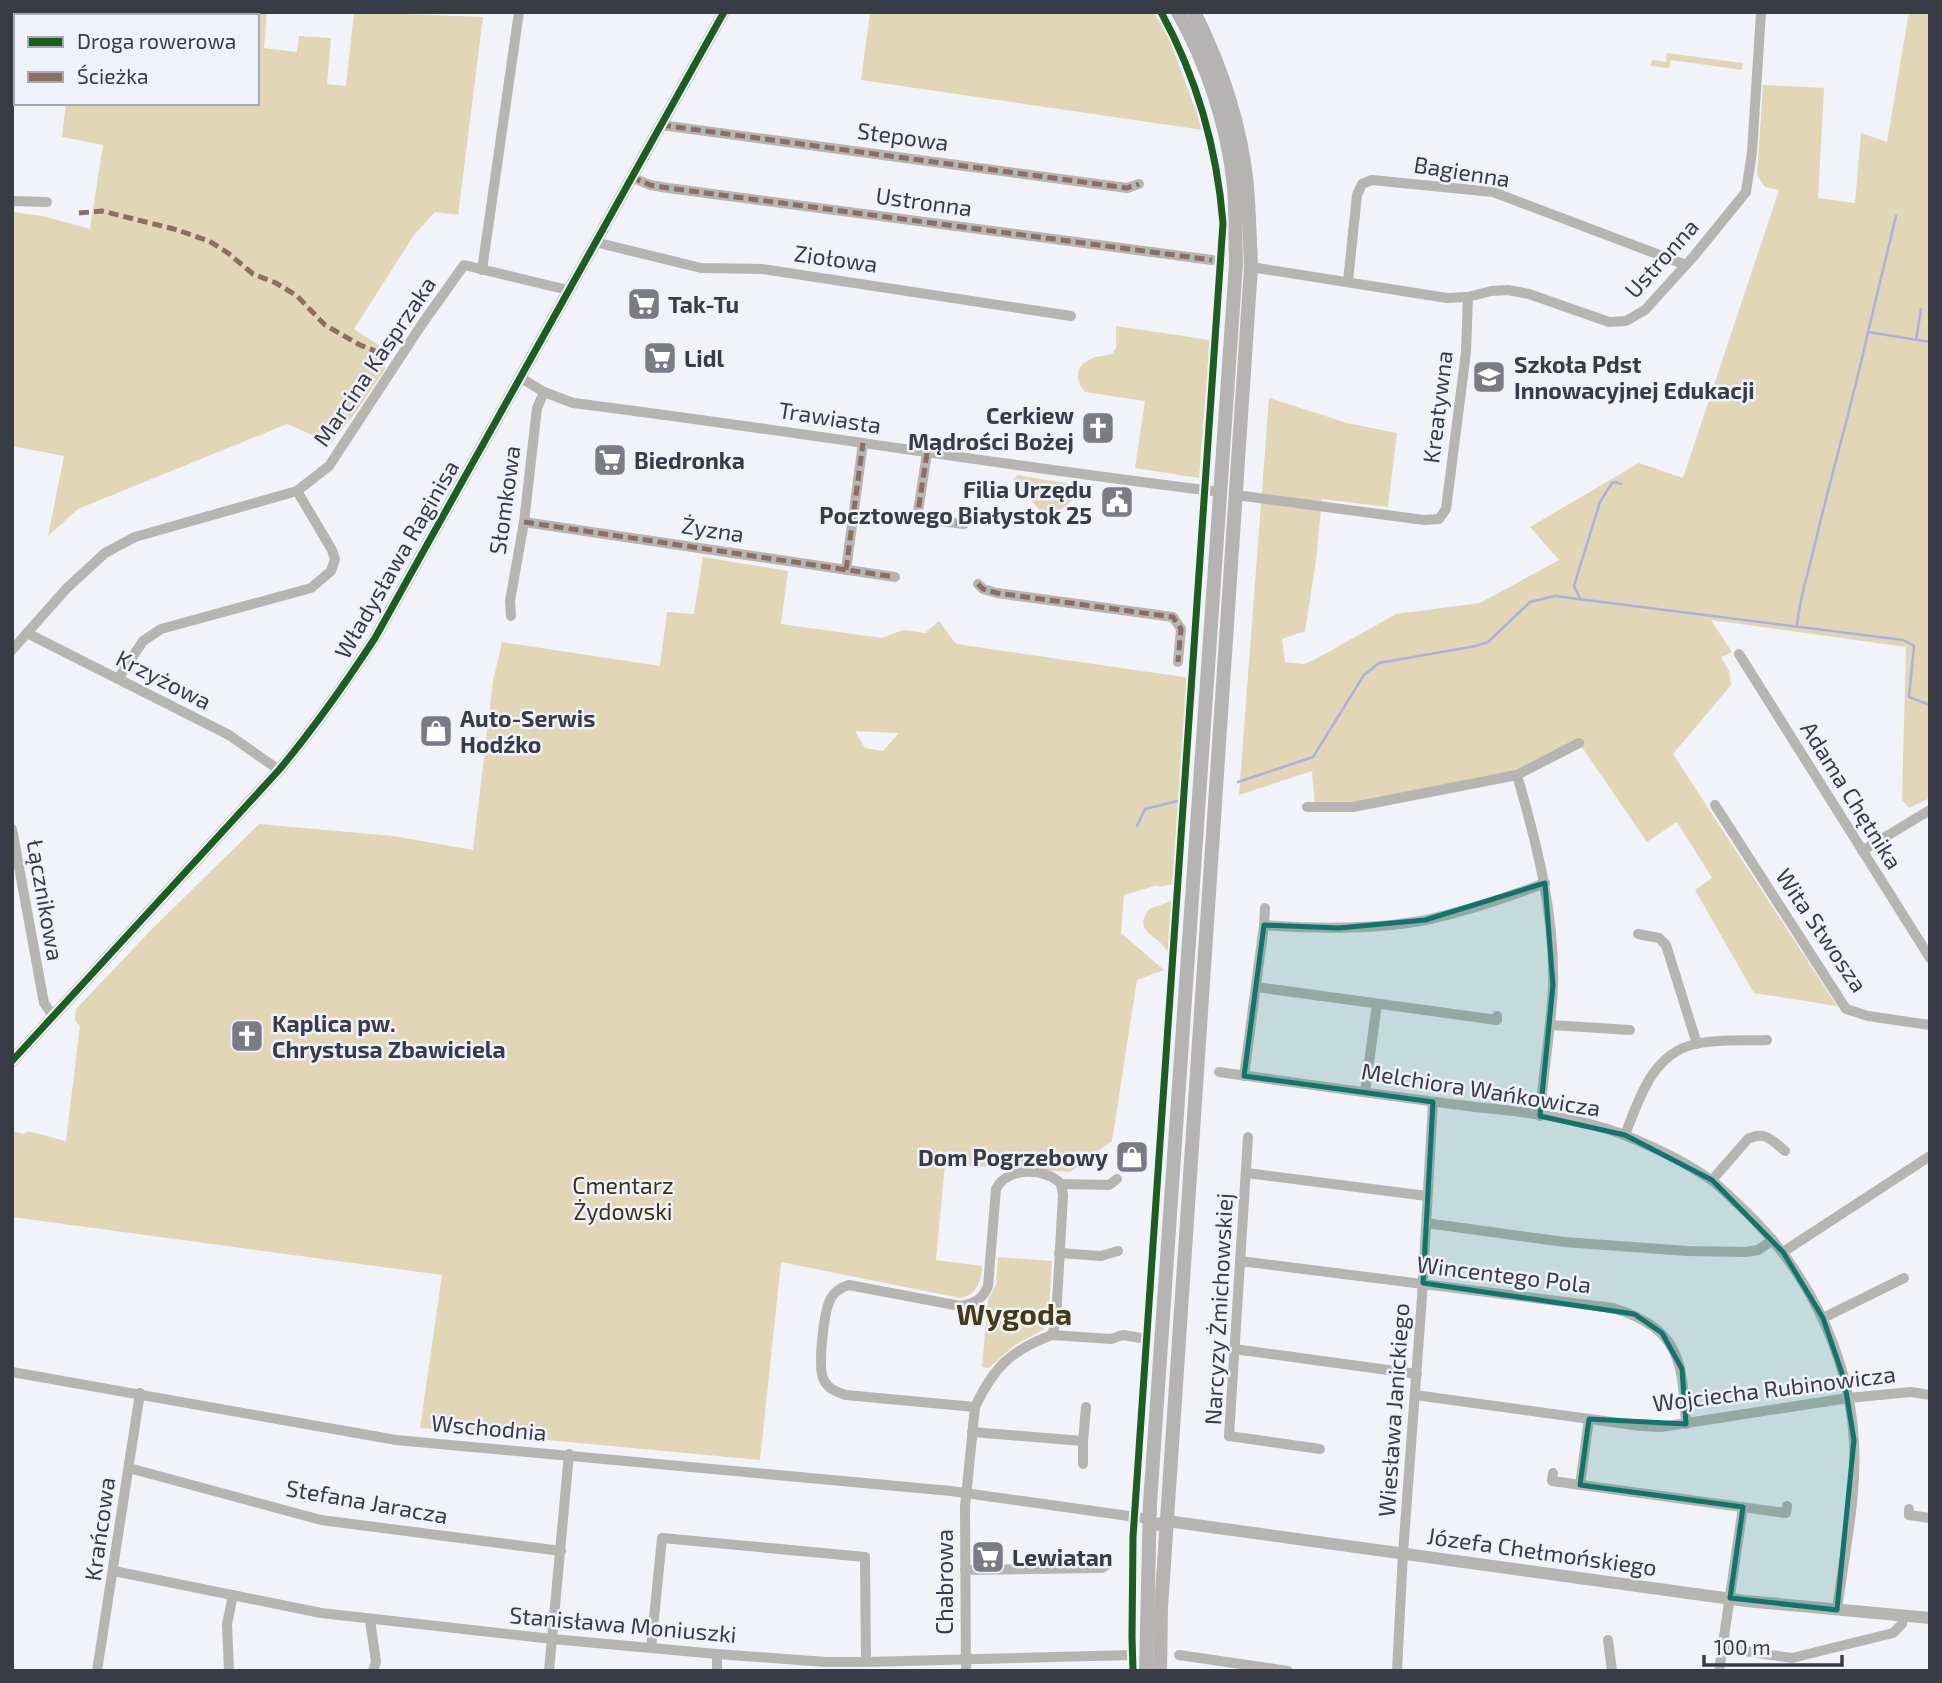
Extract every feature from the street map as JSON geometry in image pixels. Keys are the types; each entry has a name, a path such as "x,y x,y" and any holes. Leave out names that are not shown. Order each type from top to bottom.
{"main road":[{"path":"1146,1671 1157,1404 1236,264 1234,188 1225,136 1213,91 1178,12"},
{"path":"1160,1671 1174,1405 1251,267 1247,185 1236,121 1221,74 1194,12"},
{"path":"1213,609 1220,616 1228,611"},
{"path":"1193,894 1209,899"},
{"path":"1157,1404 1174,1405"}],"street":[{"path":"482,270 519,12"},
{"name":"Władysława Raginisa","path":"12,1061 278,770 331,705 375,638 723,12"},
{"name":"Ustronna","path":"1251,267 1447,298 1508,290 1529,294 1599,320 1626,321 1635,318 1686,265 1746,192 1752,152 1761,12"},
{"name":"Stepowa","path":"661,125 1128,188 1139,184"},
{"name":"Ustronna","path":"631,177 650,186 1212,260"},
{"name":"Bagienna","path":"1348,281 1357,195 1362,184 1373,180 1493,192 1686,265"},
{"path":"12,201 47,202"},
{"name":"Ziołowa","path":"595,242 701,268 762,269 1072,316"},
{"name":"Marcina Kasprzaka","path":"12,650 86,569 105,553 135,537 297,491 329,466 464,265 568,290"},
{"name":"Kreatywna","path":"1236,495 1424,520 1438,519 1446,509 1466,352 1468,297"},
{"name":"Trawiasta","path":"521,378 544,392 573,403 1220,492"},
{"name":"Słomkowa","path":"511,616 510,601 524,522 537,408 544,392"},
{"path":"846,570 863,443"},
{"path":"927,453 917,518 964,524"},
{"path":"118,679 143,641 161,629 311,588 331,571 335,559 332,550 297,491"},
{"name":"Żyzna","path":"524,522 895,577"},
{"path":"978,584 983,589 997,593 1173,617 1181,629 1178,662"},
{"name":"Krzyżowa","path":"27,633 229,736 278,770"},
{"name":"Adama Chętnika","path":"1739,654 1930,958"},
{"path":"1307,807 1353,807 1517,775 1579,743"},
{"path":"1517,775 1545,883 1553,958 1551,1025 1540,1116"},
{"name":"Wita Stwosza","path":"1715,805 1846,1009 1868,1016 1930,1025"},
{"path":"1862,851 1930,810"},
{"name":"Łącznikowa","path":"12,829 44,1003 53,1016"},
{"path":"1264,925 1339,928 1425,920 1487,905 1545,883"},
{"path":"1244,1076 1265,908"},
{"path":"1638,934 1659,938 1666,945 1698,1044"},
{"path":"1256,987 1497,1020 1497,1016"},
{"path":"1365,1092 1377,1004"},
{"path":"1551,1025 1630,1030"},
{"path":"1625,1135 1654,1070 1676,1052 1698,1044 1767,1040"},
{"name":"Melchiora Wańkowicza","path":"1219,1072 1596,1126 1625,1135 1671,1156 1712,1180 1760,1224 1783,1252 1804,1282 1835,1348 1848,1398 1854,1440 1854,1476 1837,1610"},
{"name":"Wiesława Janickiego","path":"1397,1671 1433,1102"},
{"path":"1712,1180 1748,1139 1756,1135 1766,1135 1785,1151"},
{"name":"Narcyzy Żmichowskiej","path":"1248,1137 1229,1436 1320,1449"},
{"path":"1783,1252 1930,1156"},
{"path":"1246,1173 1427,1196"},
{"path":"1052,1335 1056,1320 1063,1195 1061,1184 1055,1178 1038,1174 1011,1174 1003,1178 996,1189 988,1286 983,1296 975,1303 960,1306 849,1286 842,1287 831,1299 820,1364 822,1376 830,1388 846,1395 975,1407 989,1379 1002,1364 1016,1351 1052,1335 1111,1339 1123,1335 1147,1339"},
{"path":"1061,1184 1109,1185 1117,1179"},
{"path":"1426,1223 1564,1242 1688,1251 1746,1252 1758,1250 1773,1240"},
{"path":"1059,1254 1101,1256 1118,1251"},
{"name":"Wincentego Pola","path":"1240,1261 1613,1308 1634,1314 1662,1333 1674,1350 1682,1369 1686,1424"},
{"path":"1823,1318 1904,1278"},
{"path":"1234,1349 1417,1374"},
{"name":"Wschodnia","path":"12,1372 396,1440 966,1493"},
{"name":"Wojciecha Rubinowicza","path":"1415,1395 1641,1426 1686,1424 1848,1398 1911,1392 1930,1395"},
{"name":"Krańcowa","path":"97,1671 141,1393"},
{"name":"Chabrowa","path":"966,1671 966,1493 975,1407"},
{"path":"1083,1464 1086,1407"},
{"path":"1580,1485 1589,1419"},
{"path":"972,1432 1083,1441"},
{"path":"549,1671 569,1454"},
{"name":"Stefana Jaracza","path":"129,1468 321,1520 561,1550"},
{"path":"1553,1473 1552,1481 1580,1485 1786,1513 1787,1506"},
{"name":"Józefa Chełmońskiego","path":"966,1493 1150,1523 1167,1521 1730,1598 1930,1618"},
{"path":"1719,1671 1743,1507"},
{"path":"1909,1509 1909,1515 1930,1518"},
{"path":"651,1648 662,1538 865,1557 866,1662"},
{"path":"965,1570 1102,1568 1108,1564"},
{"name":"Stanisława Moniuszki","path":"114,1571 321,1613 370,1620 826,1666 866,1662 1133,1655 1133,1671"},
{"path":"229,1671 227,1624 233,1595"},
{"path":"1723,1648 1792,1658 1893,1633 1902,1624 1904,1615"},
{"path":"370,1620 376,1662 373,1671"},
{"path":"1608,1640 1612,1671"},
{"path":"716,1671 717,1654"},
{"path":"1179,1655 1288,1671"}],"highlighted area":[{"path":"1545,883 1553,985 1540,1116 1625,1135 1712,1180 1783,1252 1823,1318 1844,1379 1854,1440 1837,1610 1730,1598 1743,1507 1580,1485 1589,1419 1686,1424 1682,1369 1662,1333 1634,1314 1423,1283 1433,1102 1244,1076 1264,925 1339,928 1425,920"}],"green space":[{"path":"75,12 150,14 75,14"},
{"path":"151,12 267,12 264,48 297,52 299,36 331,38 327,84 346,86 354,12 483,17 458,215 435,212 414,235 354,329 386,350 380,359 385,369 331,443 287,424 78,509 48,536 64,456 12,446 12,212 43,216 90,229 103,145 62,137 66,105 259,105 259,14 150,14"},
{"path":"867,12 1153,12 1167,33 1203,130 861,80 870,13"},
{"path":"1909,12 1930,12 1930,798 1909,808 1902,800 1906,647 1711,620 1732,652 1721,657 1729,671 1731,685 1673,754 1837,1006 1754,993 1695,890 1712,878 1677,822 1647,842 1579,743 1517,775 1353,807 1315,807 1312,771 1239,795 1269,398 1347,423 1397,433 1388,507 1322,499 1305,631 1282,639 1285,662 1304,664 1314,660 1396,614 1480,603 1559,560 1530,527 1639,463 1683,478 1779,190 1765,187 1757,175 1763,85 1824,88 1818,198 1855,203 1861,133 1887,142"},
{"path":"1667,53 1743,63 1742,70 1671,60 1669,68 1651,66 1652,60 1666,62"},
{"path":"1116,326 1210,340 1199,478 1135,468 1145,401 1085,392 1082,387 1078,378 1081,366 1093,358 1113,353 1116,348"},
{"path":"1018,475 1086,489 1047,519 1013,479"},
{"name":"Cmentarz Żydowski","path":"703,557 788,571 781,624 882,638 903,630 925,633 939,621 956,644 1190,678 1177,883 1158,885 1124,895 1121,933 1164,970 1137,980 1112,1141 1070,1172 945,1164 936,1260 982,1266 981,1277 974,1291 960,1298 781,1262 760,1460 420,1428 442,1275 12,1217 12,1131 24,1134 27,1131 66,1141 80,1026 75,1020 76,1009 153,928 259,824 393,836 473,850 493,681 502,642 660,666 667,612 694,614","holes":["855,731 899,733 883,751 865,748"]},
{"path":"1176,897 1171,959 1161,943 1147,931 1143,922 1149,909"},
{"path":"998,1257 1052,1261 1048,1322 1043,1330 1015,1345 989,1368 982,1367 988,1300 996,1285"}],"waterway":[{"path":"1868,332 1896,216"},
{"path":"1916,340 1921,309"},
{"path":"1797,626 1868,332 1930,342"},
{"path":"1580,598 1574,586 1600,502 1612,483 1621,484"},
{"path":"1238,782 1313,757 1364,675 1379,663 1488,642 1530,602 1555,596 1903,640 1914,646 1909,697 1930,705"},
{"path":"1137,826 1145,809 1177,801"}],"marked path":[{"path":"661,125 1127,188 1139,184"},
{"path":"631,177 650,185 668,188 1212,260"},
{"path":"79,213 102,211 174,229 209,241 253,274 276,283 297,296 325,325 360,345 383,354"},
{"path":"846,570 863,443"},
{"path":"927,453 917,518 964,524"},
{"path":"524,522 895,577"},
{"path":"978,584 983,589 997,593 1173,617 1181,629 1178,662"}],"cycle path":[{"path":"12,1061 279,770 352,672 375,638 724,12"},
{"path":"1133,1671 1133,1537 1223,223 1216,168 1203,114 1185,62 1161,12"}],"place":[{"name":"Tak-Tu","path":"644,304"},
{"name":"Lidl","path":"660,358"},
{"name":"Szkoła Pdst Innowacyjnej Edukacji","path":"1489,377"},
{"name":"Cerkiew Mądrości Bożej","path":"1098,428"},
{"name":"Biedronka","path":"610,460"},
{"name":"Filia Urzędu Pocztowego Białystok 25","path":"1117,502"},
{"name":"Auto-Serwis Hodźko","path":"436,731"},
{"name":"Kaplica pw. Chrystusa Zbawiciela","path":"247,1036"},
{"name":"Dom Pogrzebowy","path":"1132,1157"},
{"name":"Lewiatan","path":"988,1557"}],"district":[{"name":"Wygoda","path":"1014,1313"}]}
